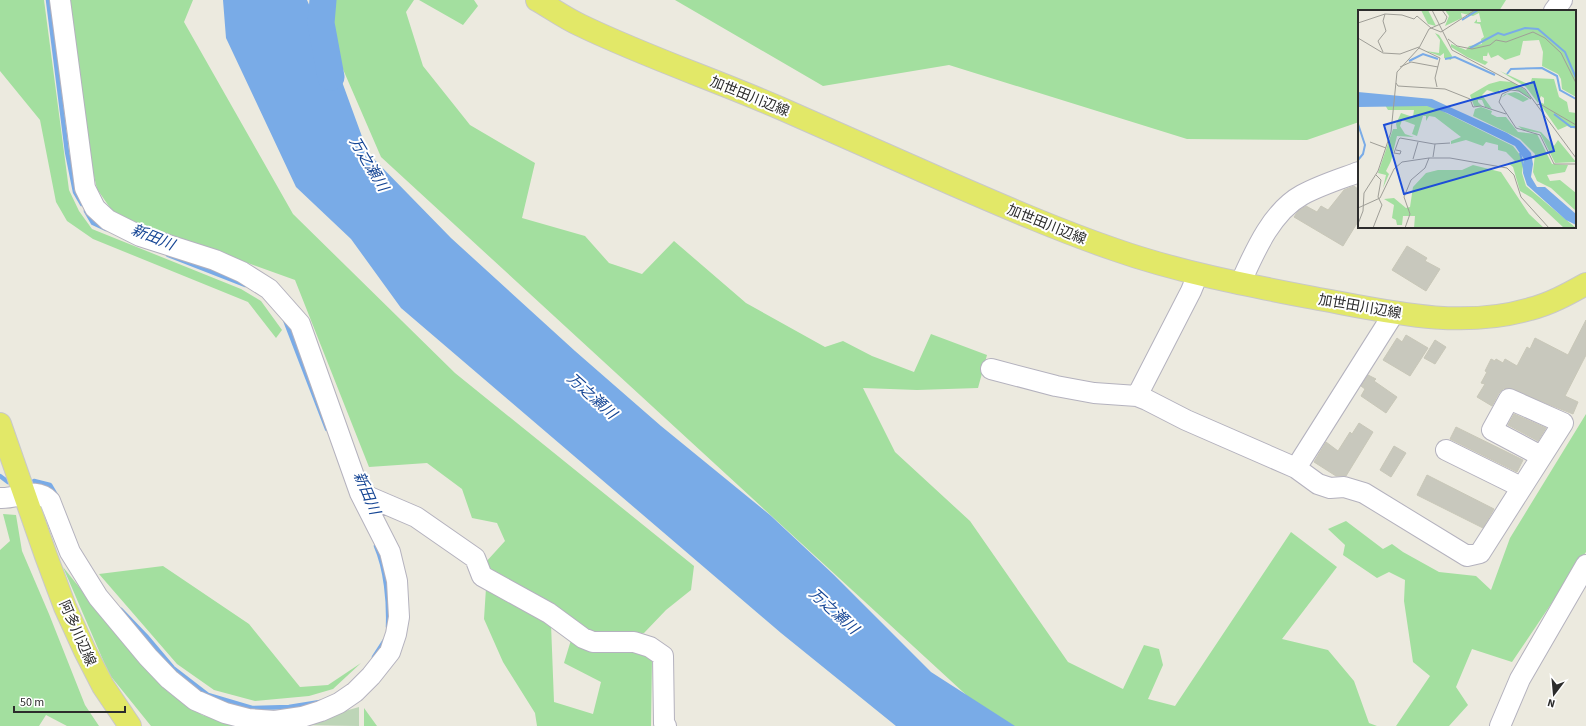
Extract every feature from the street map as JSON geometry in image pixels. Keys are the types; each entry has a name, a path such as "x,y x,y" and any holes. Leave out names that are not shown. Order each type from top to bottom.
{"main road":[{"name":"加世田川辺線","path":"537,0 577,24 611,40 773,105 1034,220 1114,250 1198,274 1240,284 1394,313 1422,317 1459,319 1511,315 1552,302 1586,284"},
{"name":"阿多川辺線","path":"0,424 65,607 103,686 130,726"}],"street":[{"path":"0,498 38,493 44,495 50,501 70,552 98,597 148,657 169,679 195,700 225,713 248,719 275,721 302,717 321,711 339,702 360,687 390,652 396,634 399,616 397,582 390,552 360,493 300,324 269,289 242,272 215,260 140,236 108,220 95,208 85,188 60,0"},
{"path":"1555,10 1562,0"},
{"path":"1240,284 1262,237 1280,213 1301,195 1358,172"},
{"path":"1137,396 1191,291 1198,274"},
{"path":"1296,468 1394,313"},
{"path":"991,368 1056,386 1094,393 1137,396 1186,420 1296,468 1318,484 1330,488 1344,487 1364,493 1467,556 1480,553 1520,487 1541,456"},
{"path":"1446,450 1520,487"},
{"path":"360,493 416,517 475,558 482,576 549,613 584,638 594,642 634,642 650,648 663,656 664,723 666,726"},
{"path":"1500,726 1520,679 1586,565"}],"green space":[{"path":"0,0 44,0 69,190 79,211 92,229 241,289 261,301 282,330 276,338 248,302 93,239 67,221 56,202 40,120 0,71"},
{"path":"66,0 193,0 184,22 293,214 455,373 694,566 691,590 666,610 644,633 586,632 492,571 485,563 505,541 497,523 472,518 462,489 427,463 369,467 295,280 115,215 97,189 91,163"},
{"path":"313,0 414,0 406,12 423,66 470,125 535,163 522,218 585,236 609,263 642,274 674,241 746,303 825,347 843,341 872,356 914,372 931,334 987,355 978,388 917,390 863,388 895,452 970,521 1068,662 1123,689 1144,645 1159,649 1163,665 1148,699 1175,706 1291,532 1337,567 1282,639 1328,650 1354,681 1369,723 1377,726 1000,726 381,157"},
{"path":"419,0 474,0 478,6 463,25"},
{"path":"675,0 1506,0 1500,10 1358,10 1358,122 1307,140 1187,139 949,65 823,86"},
{"path":"1586,414 1586,552 1512,662 1472,649 1456,687 1468,705 1449,726 1396,726 1430,676 1413,662 1404,601 1405,580 1389,572 1377,578 1343,555 1345,545 1328,529 1346,521 1383,549 1392,544 1403,552 1439,572 1476,576 1491,590 1510,538"},
{"path":"3,514 16,515 22,551 85,705 99,726 67,726 46,715 39,726 0,726 0,550 10,541"},
{"path":"163,566 249,624 300,687 328,685 361,663 333,689 309,696 255,701 214,690 177,664 99,574"},
{"path":"63,567 115,632 167,691 202,715 236,726 151,726 109,674"},
{"path":"486,588 551,624 554,702 593,714 601,682 564,663 571,640 636,649 652,658 651,726 537,726 535,713 503,662 484,619"},
{"path":"359,707 359,726 296,725"},
{"path":"364,708 377,726 364,726"}],"water":[{"path":"223,0 307,0 337,68 368,153 451,238 575,351 661,426 770,515 834,575 931,672 1015,726 896,726 781,633 401,308 351,239 296,187 226,38"}],"building":[{"path":"1354,186 1358,189 1358,222 1343,246 1294,217 1298,211 1306,206 1317,212 1321,206 1328,210 1344,190"},
{"path":"1407,246 1427,258 1425,261 1440,269 1426,291 1392,270"},
{"path":"1586,320 1586,355 1565,396 1578,402 1573,414 1508,388 1503,389 1499,393 1492,406 1477,397 1485,384 1481,383 1487,372 1485,371 1491,359 1495,361 1496,359 1503,363 1505,359 1517,366 1527,347 1530,349 1535,338 1568,355"},
{"path":"1406,335 1428,348 1410,376 1383,360 1397,338 1402,342"},
{"path":"1435,340 1446,347 1435,364 1424,358"},
{"path":"1368,375 1376,379 1374,381 1397,397 1386,413 1361,396 1365,389 1361,386"},
{"path":"1514,414 1546,428 1538,441 1508,425"},
{"path":"1359,423 1373,432 1346,476 1336,476 1314,462 1326,442 1338,451 1350,432 1352,434"},
{"path":"1456,427 1523,460 1517,472 1450,439"},
{"path":"1394,446 1406,453 1391,477 1380,470"},
{"path":"1427,475 1494,509 1483,528 1417,495"}],"waterway":[{"name":"新田川","path":"48,0 67,152 75,192 82,204"},
{"name":"万之瀬川","path":"323,0 321,23 331,77"},
{"name":"新田川","path":"86,211 93,223 106,229"},
{"name":"新田川","path":"168,255 245,285"},
{"name":"新田川","path":"285,320 327,429"},
{"name":"新田川","path":"0,476 8,482"},
{"name":"新田川","path":"34,481 50,485 57,497"},
{"name":"新田川","path":"376,546 382,565 386,586 388,627"},
{"name":"新田川","path":"121,610 146,636 173,668 208,695 252,708 289,707 320,702"},
{"name":"新田川","path":"374,657 385,640"}]}
